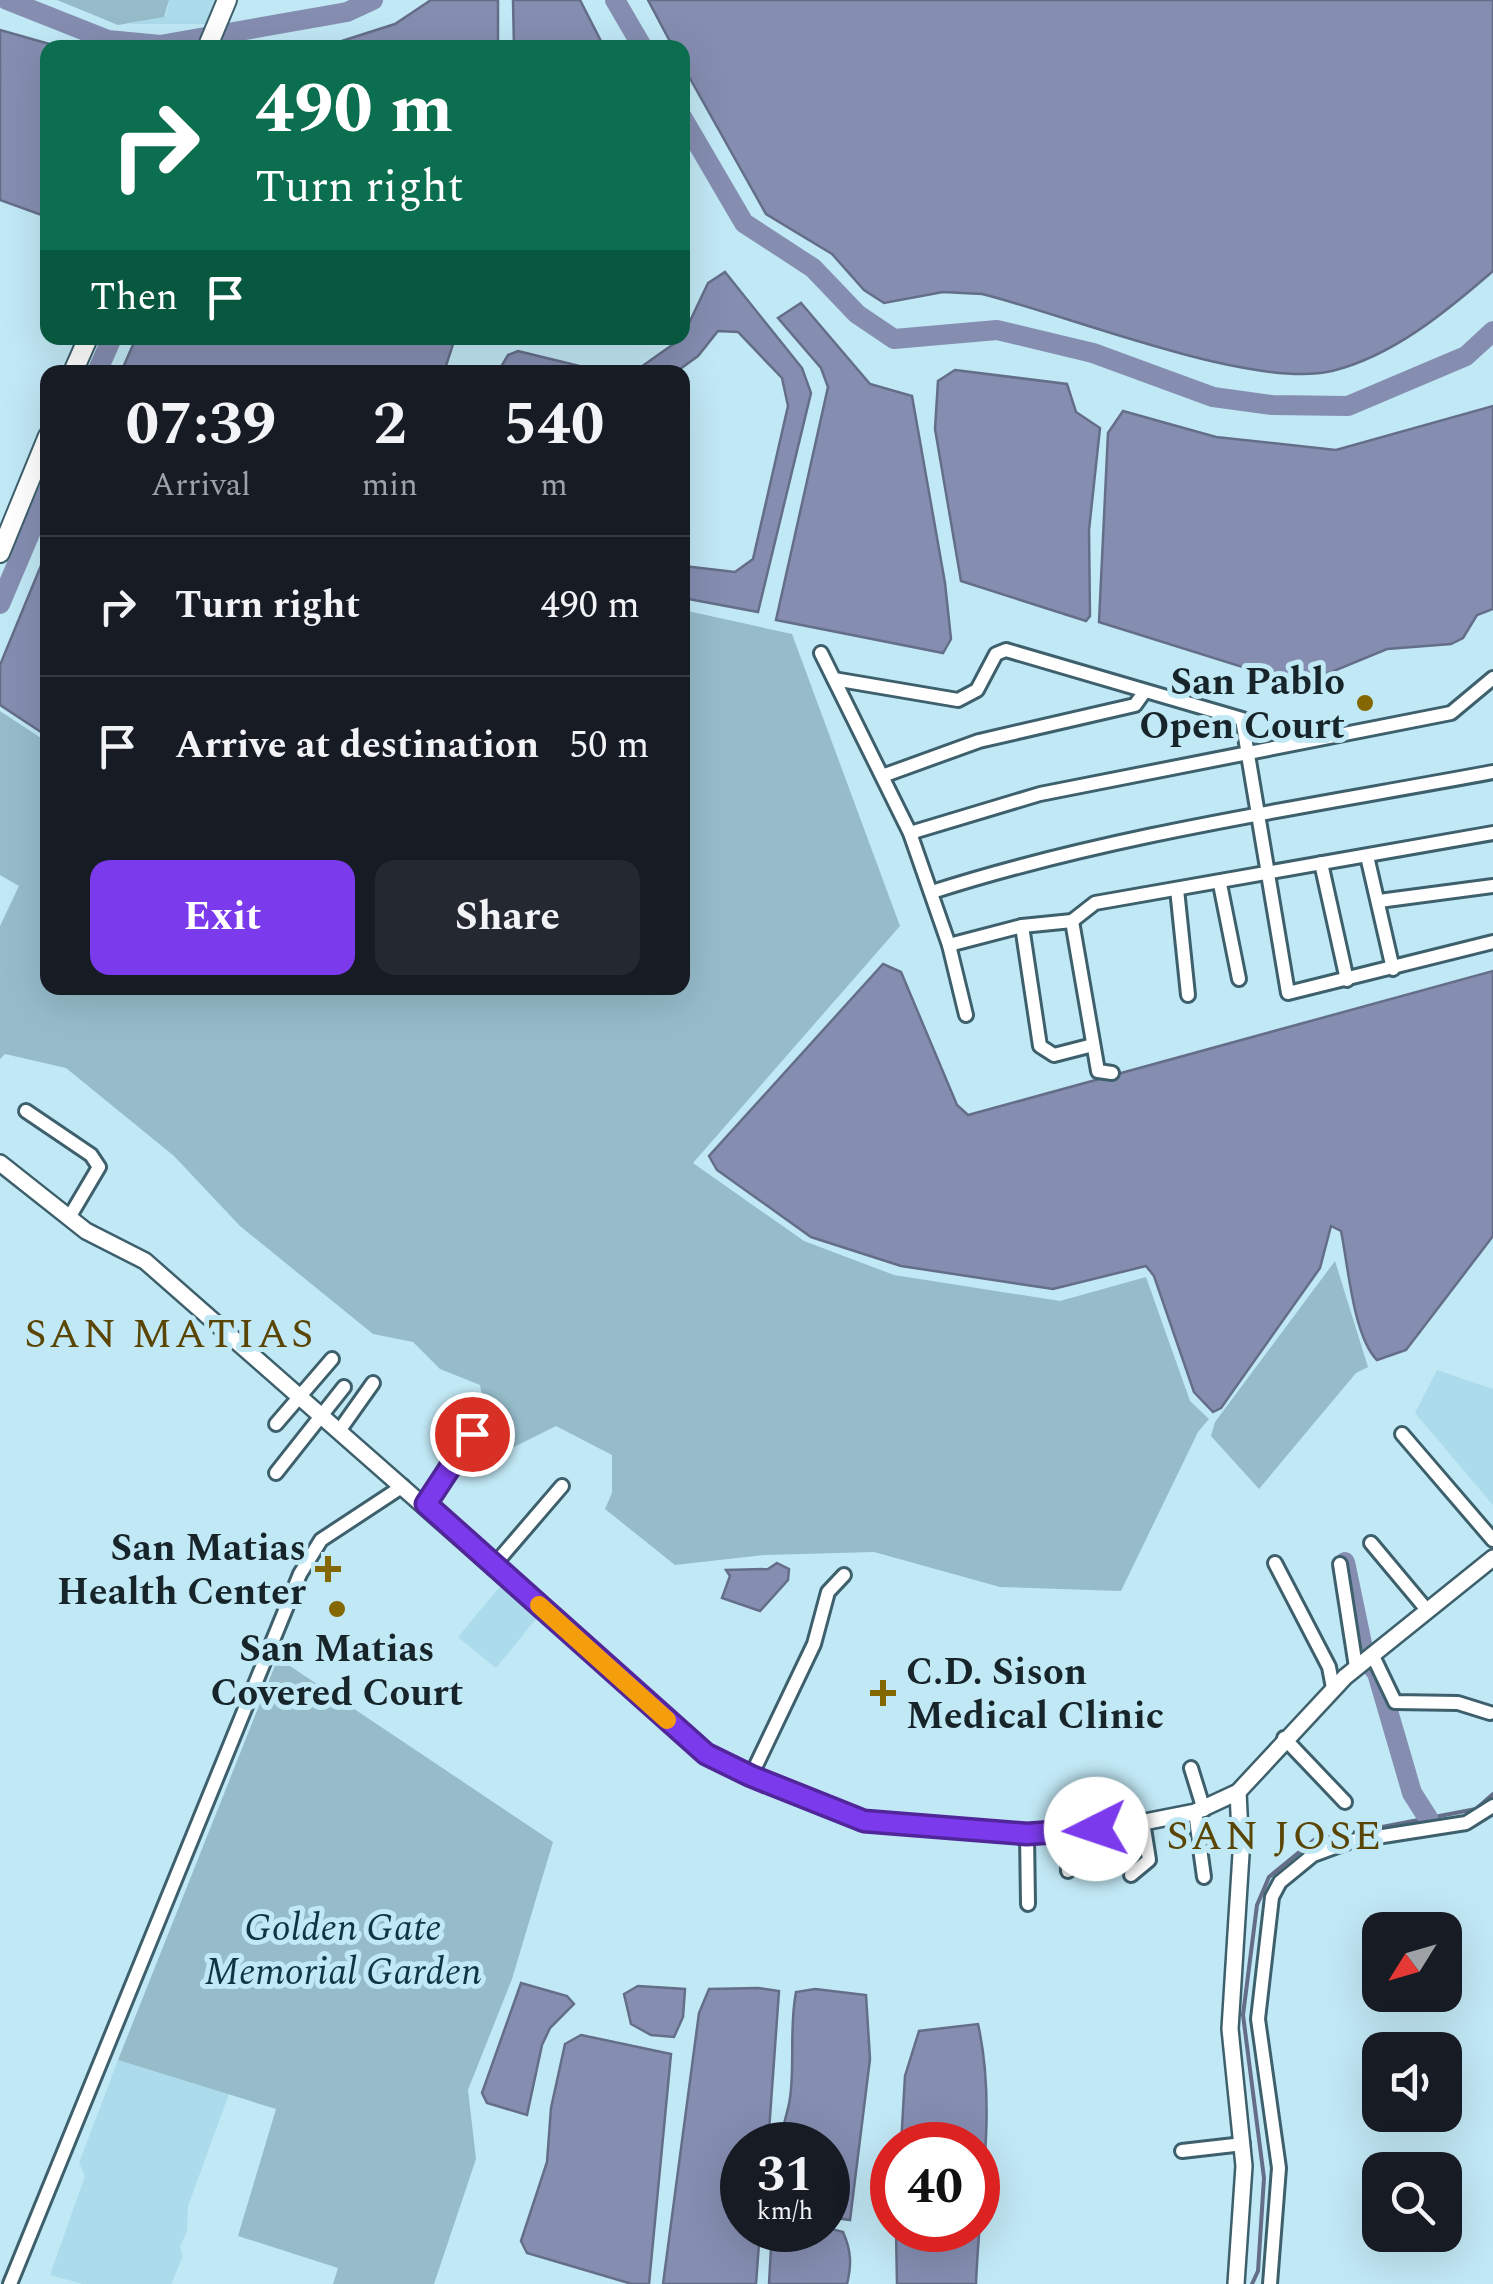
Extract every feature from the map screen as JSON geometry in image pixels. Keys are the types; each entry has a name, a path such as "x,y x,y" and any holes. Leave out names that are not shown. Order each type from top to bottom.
{"main road":[{"path":"210,40 227,0"},
{"path":"0,553 40,456"}],"street":[{"path":"834,680 958,700 977,690 996,654 1006,650 1242,719 1288,993 1493,942"},
{"path":"822,653 910,832 949,945 966,1015"},
{"path":"910,832 1040,794 1451,712 1493,678"},
{"path":"884,775 980,741 1135,705 1145,691"},
{"path":"932,892 1012,866 1493,772"},
{"path":"949,945 1022,926 1072,921 1095,903 1493,833"},
{"path":"1367,856 1393,969"},
{"path":"1321,863 1347,980"},
{"path":"1220,884 1239,978"},
{"path":"1379,901 1493,886"},
{"path":"1177,888 1188,994"},
{"path":"1072,921 1098,1071 1112,1074"},
{"path":"1022,926 1040,1046 1054,1055 1093,1046"},
{"path":"26,1111 91,1155 99,1167 70,1216"},
{"path":"0,1164 86,1231 145,1262 426,1504 706,1754 864,1821 1027,1834 1068,1832 1200,1811 1238,1792 1334,1688 1493,1558"},
{"path":"276,1424 332,1359"},
{"path":"339,1431 373,1384"},
{"path":"276,1473 324,1418 344,1387"},
{"path":"426,1504 472,1434"},
{"path":"1402,1434 1493,1540"},
{"path":"10,2284 300,1574 321,1540 403,1486"},
{"path":"494,1564 562,1486"},
{"path":"1370,1543 1427,1610"},
{"path":"1275,1563 1328,1667 1334,1688"},
{"path":"1340,1564 1364,1661 1395,1702 1458,1703 1490,1713"},
{"path":"751,1776 814,1644 828,1592 844,1574"},
{"path":"1284,1738 1345,1802"},
{"path":"1192,1768 1200,1811 1204,1877"},
{"path":"1236,2284 1244,2184 1230,2030 1241,1854 1238,1792"},
{"path":"1270,2284 1279,2168 1258,2019 1272,1896 1280,1882 1314,1855 1351,1841 1466,1823 1493,1806"},
{"path":"1130,1875 1149,1860 1142,1822"},
{"path":"1068,1832 1068,1871"},
{"path":"1027,1834 1028,1904"},
{"path":"1182,2152 1243,2144"}],"shaded area":[{"path":"169,0 219,0 208,24 129,24 166,16"},
{"path":"431,0 498,0 498,40 345,40 395,24"},
{"path":"513,0 580,0 600,40 514,40"},
{"path":"648,0 1493,0 1493,271 1438,316 1376,355 1332,371 1297,374 1208,361 982,294 943,292 884,303 864,290 832,254 766,214 690,78 690,40 669,40"},
{"path":"0,30 40,41 40,214 0,200"},
{"path":"725,272 802,368 811,393 758,612 690,599 690,567 735,572 753,559 788,406 782,378 738,332 718,331 686,365 644,365 672,345 690,345 690,321 708,283"},
{"path":"801,303 870,384 912,396 945,583 951,639 943,653 776,620 828,387 821,368 778,318"},
{"path":"133,345 453,345 446,365 124,365"},
{"path":"518,351 575,365 502,365 508,355"},
{"path":"955,370 1067,384 1076,412 1100,428 1089,530 1090,616 1086,621 961,581 935,429 938,381"},
{"path":"1493,406 1493,609 1477,615 1463,638 1451,644 1387,649 1300,685 1099,622 1108,433 1123,411 1216,437 1336,450"},
{"path":"40,568 40,731 0,705 0,665"},
{"path":"883,964 901,972 957,1105 968,1115 1493,971 1493,1236 1406,1350 1377,1360 1357,1317 1341,1231 1331,1226 1320,1268 1221,1408 1213,1412 1194,1392 1154,1276 1146,1266 1053,1289 901,1266 811,1237 717,1170 709,1156"},
{"path":"1437,1370 1493,1389 1493,1505 1415,1413"},
{"path":"777,1563 789,1569 788,1580 760,1611 722,1598 730,1576 726,1570 768,1569"},
{"path":"502,1584 540,1614 496,1668 458,1637"},
{"path":"521,1983 567,1996 574,2004 550,2028 542,2045 527,2115 487,2103 482,2093"},
{"path":"638,1986 685,1989 683,2017 674,2037 651,2035 631,2024 624,1994"},
{"path":"709,1989 779,1991 770,2122 720,2122 720,2252 758,2252 756,2284 663,2284 699,2013"},
{"path":"815,1989 866,1995 870,2059 850,2220 850,2122 785,2122 791,2085 796,1992"},
{"path":"978,2024 987,2122 902,2122 905,2076 919,2031"},
{"path":"581,2035 671,2054 649,2284 632,2284 527,2253 521,2241 547,2162 551,2108 565,2044"},
{"path":"118,2060 229,2094 188,2206 187,2231 180,2247 183,2256 171,2284 83,2284 50,2275 85,2176 79,2163"},
{"path":"771,2252 849,2252 847,2284 769,2284"},
{"path":"896,2252 978,2252 976,2284 897,2284"}],"green space":[{"path":"57,0 169,0 164,17 118,25"},
{"path":"690,612 792,634 900,926 693,1163 804,1241 894,1275 1060,1301 1146,1277 1190,1401 1209,1419 1198,1432 1121,1591 1000,1587 874,1552 765,1555 675,1565 605,1509 612,1493 612,1455 556,1426 514,1447 485,1411 480,1385 440,1369 413,1342 373,1334 240,1226 174,1156 66,1068 5,1054 0,1059 0,926 19,886 0,875 0,711 40,737 40,995 690,995"},
{"path":"1335,1261 1368,1367 1356,1373 1259,1489 1211,1436 1215,1422"},
{"name":"Golden Gate Memorial Garden","path":"278,1658 553,1842 512,1979 468,2090 476,2159 434,2284 333,2284 338,2268 238,2236 276,2109 118,2060"}],"waterway":[{"path":"7,0 108,40"},
{"path":"188,40 347,12 373,0"},
{"path":"615,0 638,40"},
{"path":"690,131 744,223 813,268 857,314 894,339 997,330 1093,353 1213,397 1272,405 1348,406 1466,356 1493,331"},
{"path":"100,365 109,345"},
{"path":"0,604 40,510"},
{"path":"1345,1562 1365,1658 1377,1673 1412,1793 1428,1818"},
{"path":"1252,2284 1258,2271 1264,2178 1243,2015 1257,1905 1269,1877 1314,1840 1476,1809 1493,1794"}],"slow traffic":[{"path":"539,1605 667,1720"}],"place":[{"name":"San Pablo Open Court","path":"1365,703"},
{"name":"San Matias Health Center","path":"328,1569"},
{"name":"San Matias Covered Court","path":"337,1609"},
{"name":"C.D. Sison Medical Clinic","path":"883,1693"}],"district":[{"name":"SAN MATIAS","path":"170,1332"},
{"name":"SAN JOSE","path":"1275,1834"}],"route":[{"path":"472,1434 426,1504 706,1754 864,1821 1027,1834 1096,1829"}]}
